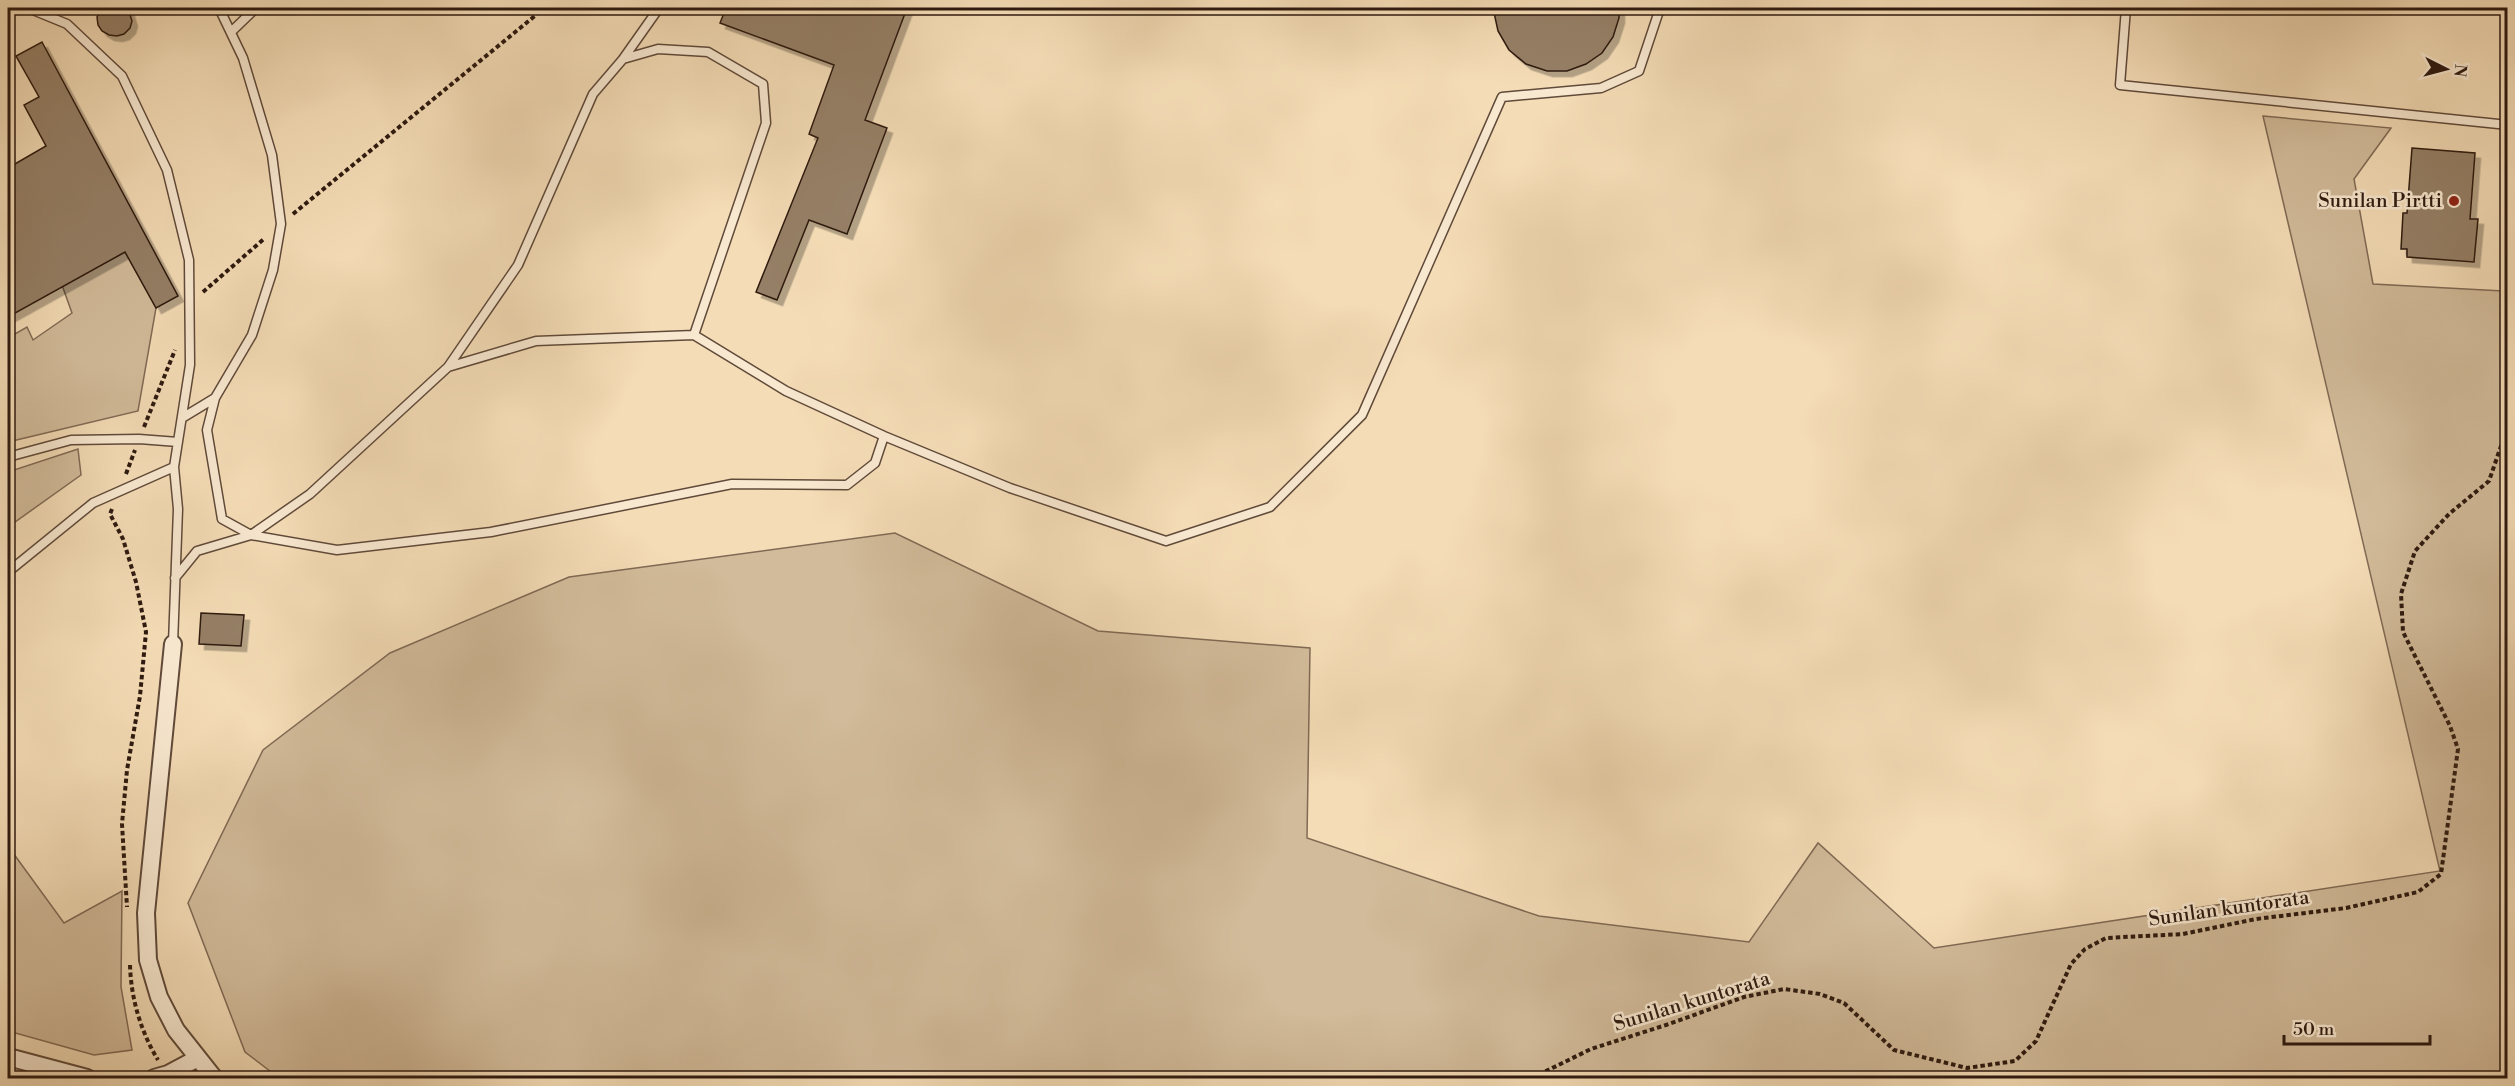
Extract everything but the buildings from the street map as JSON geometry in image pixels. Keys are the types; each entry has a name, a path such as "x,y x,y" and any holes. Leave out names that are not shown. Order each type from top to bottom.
{"street":[{"path":"172,644 146,913 148,960 159,997 176,1030 214,1078"},
{"path":"8,1057 87,1078"},
{"path":"154,1078 168,1074 198,1058"}],"lane":[{"path":"28,8 67,24 122,76 167,170 189,260 190,365 174,467 178,509 172,644"},
{"path":"219,8 243,58 272,155 281,224 273,270 252,335 215,398 207,430 222,519 251,535 337,550 491,532 732,484 847,485 874,463 884,436"},
{"path":"231,32 256,8"},
{"path":"175,578 197,551 251,535 310,494 448,367 518,265 593,94 623,59 659,8"},
{"path":"448,367 536,341 694,335 786,391 884,436 1010,488 1166,541 1270,507 1362,415 1502,97 1601,88 1639,71 1660,8"},
{"path":"2126,8 2120,85 2508,126"},
{"path":"623,59 658,49 708,52 763,84 766,123 694,335"},
{"path":"182,418 215,398"},
{"path":"8,457 71,440 140,439 178,442"},
{"path":"8,572 93,503 174,467"}],"path":[{"path":"2507,233 2508,318"},
{"name":"Sunilan kuntorata","path":"1533,1078 1591,1049 1666,1026 1744,997 1784,989 1820,994 1844,1003 1894,1050 1966,1068 2015,1061 2036,1041 2071,964 2085,950 2106,938 2183,934 2256,919 2346,908 2418,892 2441,874 2458,749 2450,726 2403,632 2401,594 2415,552 2449,514 2489,481 2502,443 2508,409"}],"shaded area":[{"path":"2263,116 2391,128 2354,179 2373,284 2503,291 2507,287 2507,1078 279,1078 245,1052 188,903 263,750 390,653 569,577 895,533 1098,631 1310,648 1307,838 1539,916 1749,942 1818,843 1934,948 2440,871"},
{"path":"125,252 156,308 138,411 8,442 8,338 27,327 33,340 72,313 62,285"},
{"path":"78,449 81,475 8,527 8,472"},
{"path":"8,846 64,923 122,891 121,987 132,1050 94,1055 8,1031"}],"place":[{"name":"Sunilan Pirtti","path":"2454,201"}]}
